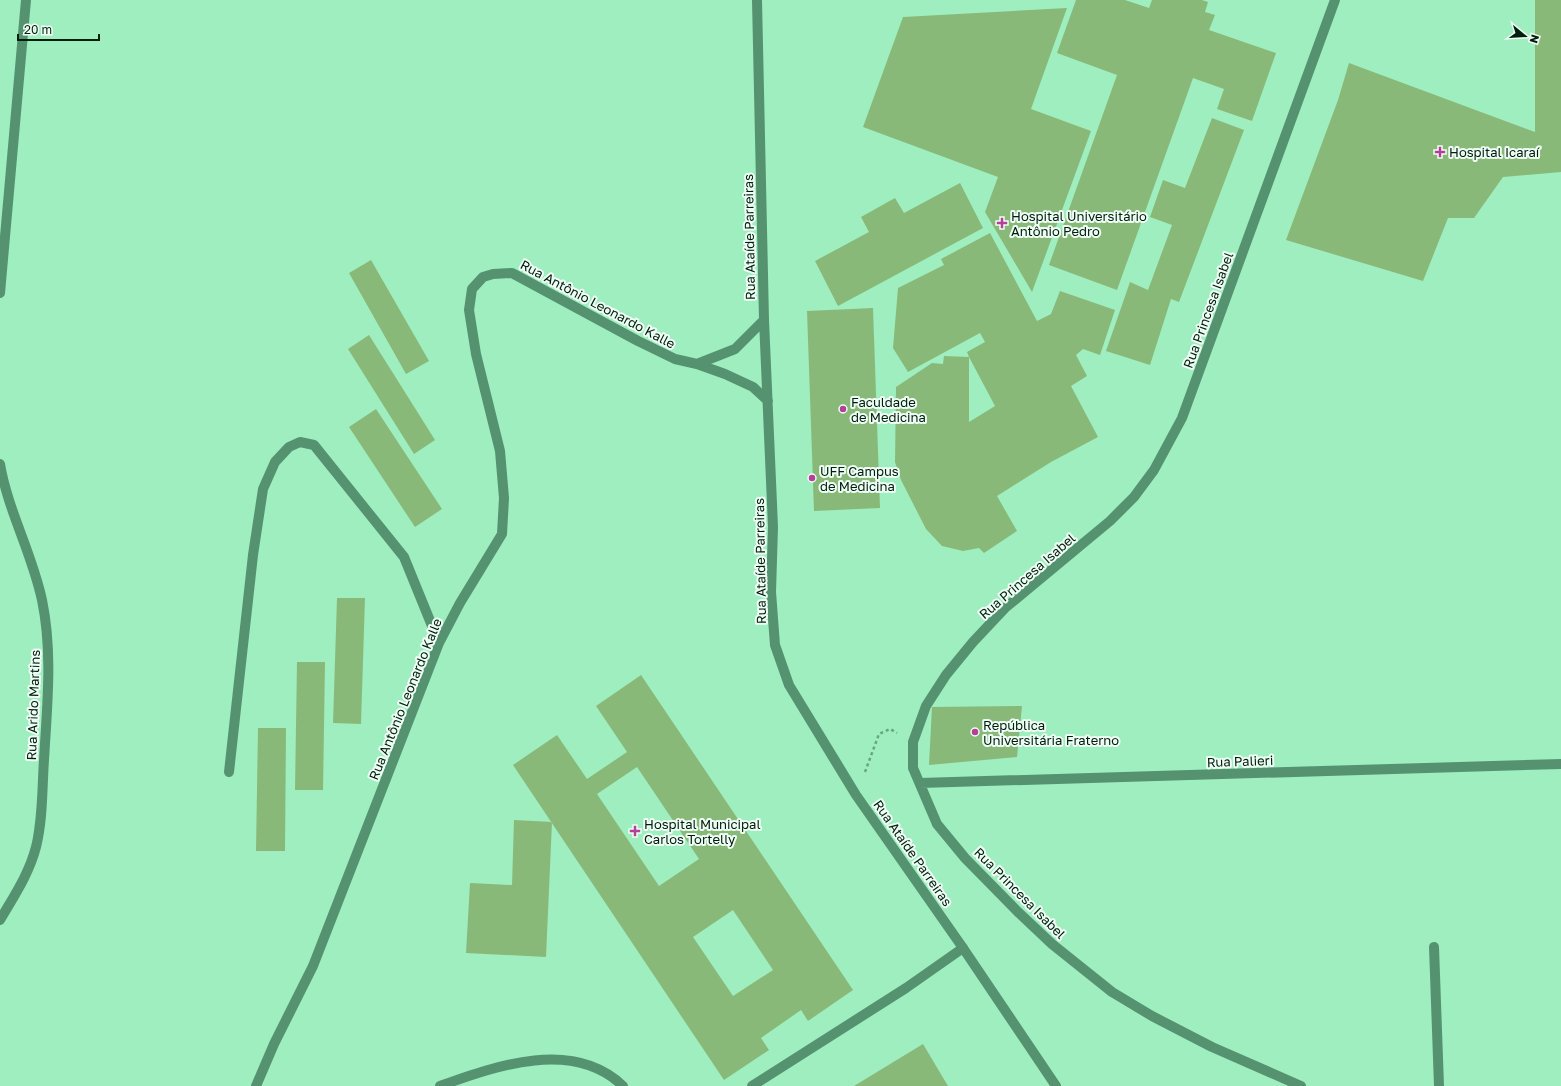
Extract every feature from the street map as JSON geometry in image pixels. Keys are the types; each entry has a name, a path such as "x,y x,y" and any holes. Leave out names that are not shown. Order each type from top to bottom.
{"street":[{"path":"0,293 26,0"},
{"name":"Rua Ataíde Parreiras","path":"757,0 764,320 774,527 771,592 775,645 789,685 856,795 963,948 1056,1086"},
{"name":"Rua Princesa Isabel","path":"1301,1086 1212,1047 1152,1016 1112,992 1052,944 1018,912 956,847 937,824 913,768 913,742 926,706 946,675 973,642 1005,608 1110,521 1134,497 1154,470 1182,418 1335,0"},
{"name":"Rua Antônio Leonardo Kalle","path":"256,1086 274,1044 313,966 439,643 460,603 502,534 504,498 500,451 476,354 469,310 472,289 483,277 493,274 512,273 638,341 675,359 697,364 725,374 753,388 768,401"},
{"path":"697,364 734,349 764,320"},
{"path":"228,772 255,542 263,489 274,462 289,447 300,442 314,445 404,557 439,643"},
{"name":"Rua Arido Martins","path":"0,464 4,485 30,558 42,600 48,644 49,680 41,813 36,846 27,873 0,920"},
{"name":"Rua Palieri","path":"920,783 1561,764"},
{"path":"1434,947 1439,1086"},
{"path":"752,1086 906,988 963,948"},
{"path":"440,1086 500,1066 554,1059 570,1060 598,1069 623,1086"}],"path":[{"path":"856,795 879,734 890,729 913,742"}],"building":[{"path":"1076,0 1125,0 1149,8 1152,0 1202,0 1208,2 1205,12 1215,15 1209,30 1276,53 1252,121 1217,109 1224,89 1193,78 1117,290 1049,265 1117,75 1057,53"},
{"name":"Hospital Icaraí","path":"1535,0 1561,0 1561,172 1503,177 1474,218 1448,218 1423,281 1286,240 1338,100 1349,63 1535,132"},
{"path":"1067,8 1031,109 1091,131 1032,292 985,212 998,177 863,127 903,17"},
{"path":"1212,118 1244,130 1179,302 1171,299 1150,365 1106,351 1130,282 1148,290 1172,225 1150,217 1163,180 1185,188"},
{"path":"960,183 983,228 838,306 815,261 869,232 861,217 895,198 904,213"},
{"path":"990,233 1037,321 1051,314 1060,291 1115,310 1100,355 1083,349 1076,355 1087,376 1071,386 1098,437 1051,462 997,496 1017,531 984,553 979,548 963,551 942,546 926,529 901,480 895,462 896,387 932,363 943,364 944,356 969,357 967,352 985,342 980,333 908,372 893,348 898,288 944,265 941,259","holes":["969,357 995,406 969,422"]},
{"path":"371,260 429,361 406,374 349,273"},
{"name":"Faculdade de Medicina","path":"873,308 880,508 814,511 807,311"},
{"path":"369,335 435,440 414,454 348,349"},
{"path":"376,409 442,509 415,527 349,427"},
{"path":"337,598 365,598 361,724 333,723"},
{"path":"297,662 325,662 323,790 295,790"},
{"path":"641,675 853,990 808,1021 801,1010 761,1038 769,1050 724,1080 513,765 557,735 587,779 627,752 596,706","holes":["637,767 699,859 659,886 597,794","733,910 773,970 733,996 693,937"]},
{"name":"República Universitária Fraterno","path":"1022,706 1017,757 929,765 932,707"},
{"path":"258,728 286,728 285,851 256,851"},
{"path":"514,820 552,822 546,957 466,953 470,883 512,885"},
{"path":"923,1044 948,1086 854,1086"}],"place":[{"name":"Hospital Icaraí","path":"1440,152"},
{"name":"Hospital Universitário Antônio Pedro","path":"1002,223"},
{"name":"Faculdade de Medicina","path":"843,409"},
{"name":"UFF Campus de Medicina","path":"812,478"},
{"name":"República Universitária Fraterno","path":"975,732"},
{"name":"Hospital Municipal Carlos Tortelly","path":"635,831"}]}
